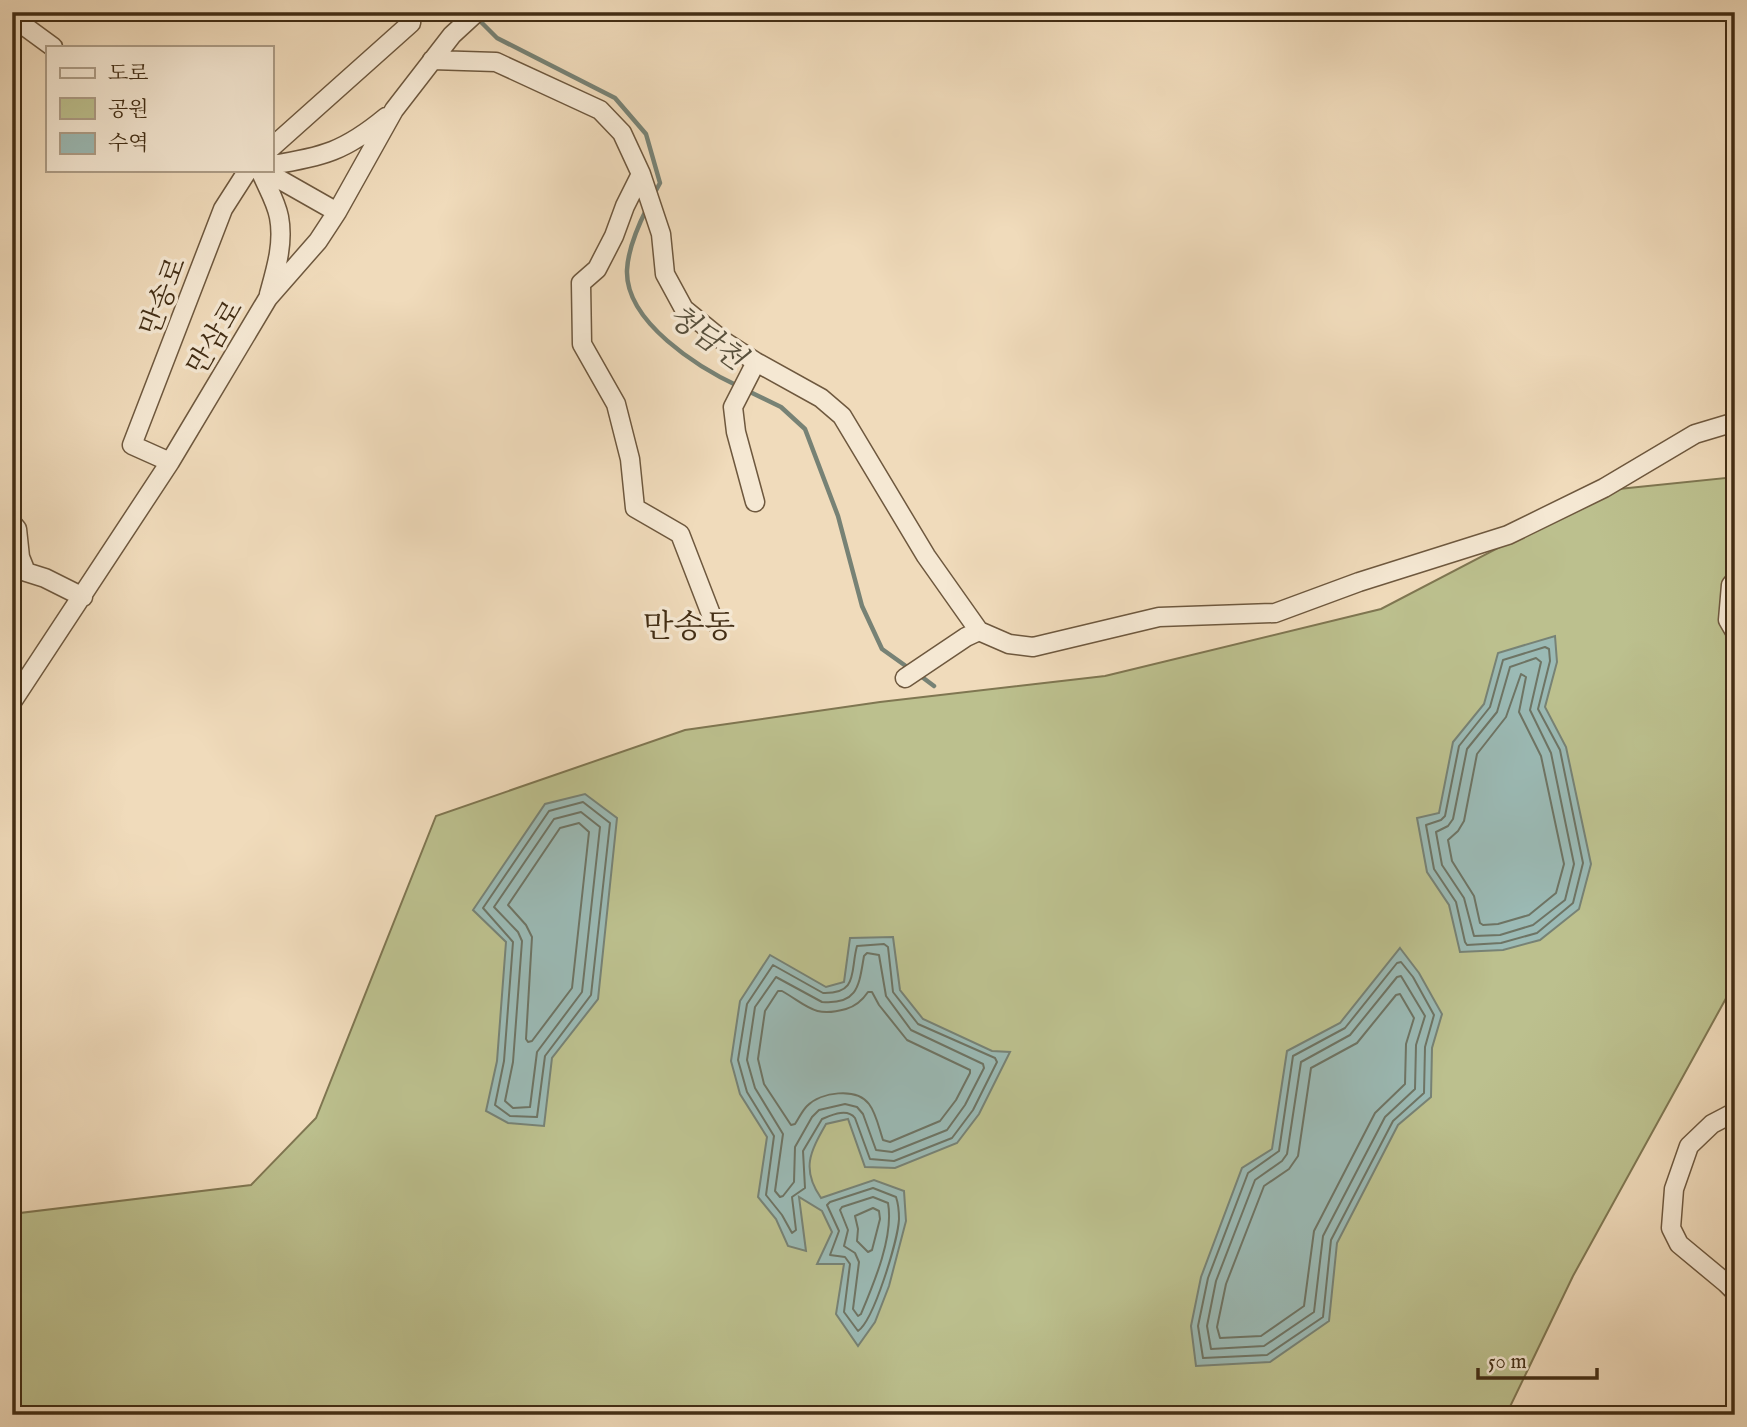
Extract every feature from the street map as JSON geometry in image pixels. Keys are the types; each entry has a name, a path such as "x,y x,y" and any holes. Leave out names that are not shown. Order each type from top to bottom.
{"street":[{"path":"273,146 411,23 412,12"},
{"name":"만삼로","path":"12,702 170,462 268,298 318,241 337,212 394,110 452,35 477,12"},
{"path":"12,17 52,46"},
{"path":"432,60 496,62 600,110 622,133 644,181 661,234 666,274 684,309 722,340 821,398 842,416 926,556 979,631 1009,644 1033,647 1159,617 1275,613 1359,582 1508,535 1604,488 1695,434 1735,422"},
{"path":"273,165 321,156 342,148 368,132 394,110"},
{"name":"만송로","path":"170,462 132,445 223,209 247,172"},
{"path":"263,172 281,229 281,243 268,298"},
{"path":"266,172 337,212"},
{"path":"644,181 625,206 614,236 597,269 581,283 582,345 616,404 631,459 635,508 680,534 714,622"},
{"path":"755,502 736,432 733,407 756,362"},
{"path":"12,523 17,529 20,557 26,572 45,578 83,597"},
{"path":"1735,580 1731,585 1728,620 1735,632"},
{"path":"905,678 979,631"},
{"path":"1735,1112 1712,1124 1689,1146 1674,1189 1671,1228 1679,1244 1735,1292"}],"green space":[{"path":"1735,477 1735,982 1573,1276 1506,1415 12,1415 12,1214 251,1185 316,1118 436,816 685,730 880,702 1105,676 1381,609 1609,490"}],"water":[{"path":"1555,636 1557,662 1545,707 1566,747 1591,864 1579,909 1540,940 1503,950 1460,952 1449,905 1427,872 1417,818 1439,813 1453,742 1484,704 1498,653"},
{"path":"585,794 617,818 598,999 552,1058 544,1126 508,1123 486,1111 497,1061 506,942 473,910 545,804"},
{"path":"893,937 900,990 923,1019 992,1051 1010,1052 979,1114 957,1143 895,1168 865,1167 848,1119 826,1124 820,1134 812,1152 810,1169 811,1178 821,1198 874,1180 904,1191 906,1221 889,1286 875,1322 858,1346 836,1314 844,1264 817,1264 832,1232 822,1211 799,1197 806,1251 788,1246 776,1219 758,1197 767,1137 740,1094 731,1061 740,1001 770,955 826,987 844,982 850,938"},
{"path":"1400,948 1419,973 1442,1014 1432,1048 1431,1097 1398,1125 1337,1243 1329,1321 1270,1362 1196,1366 1191,1326 1201,1277 1242,1168 1272,1149 1287,1051 1340,1023"}],"waterway":[{"name":"청담천","path":"477,18 497,38 615,98 646,134 660,183 654,194"},
{"name":"청담천","path":"647,208 631,246 627,270 630,289 638,308 667,341 705,368 740,387"},
{"name":"청담천","path":"748,391 781,407 805,429 838,516 862,606 882,649 910,669"},
{"name":"청담천","path":"918,674 934,686"}],"district":[{"name":"만송동","path":"689,626"}]}
